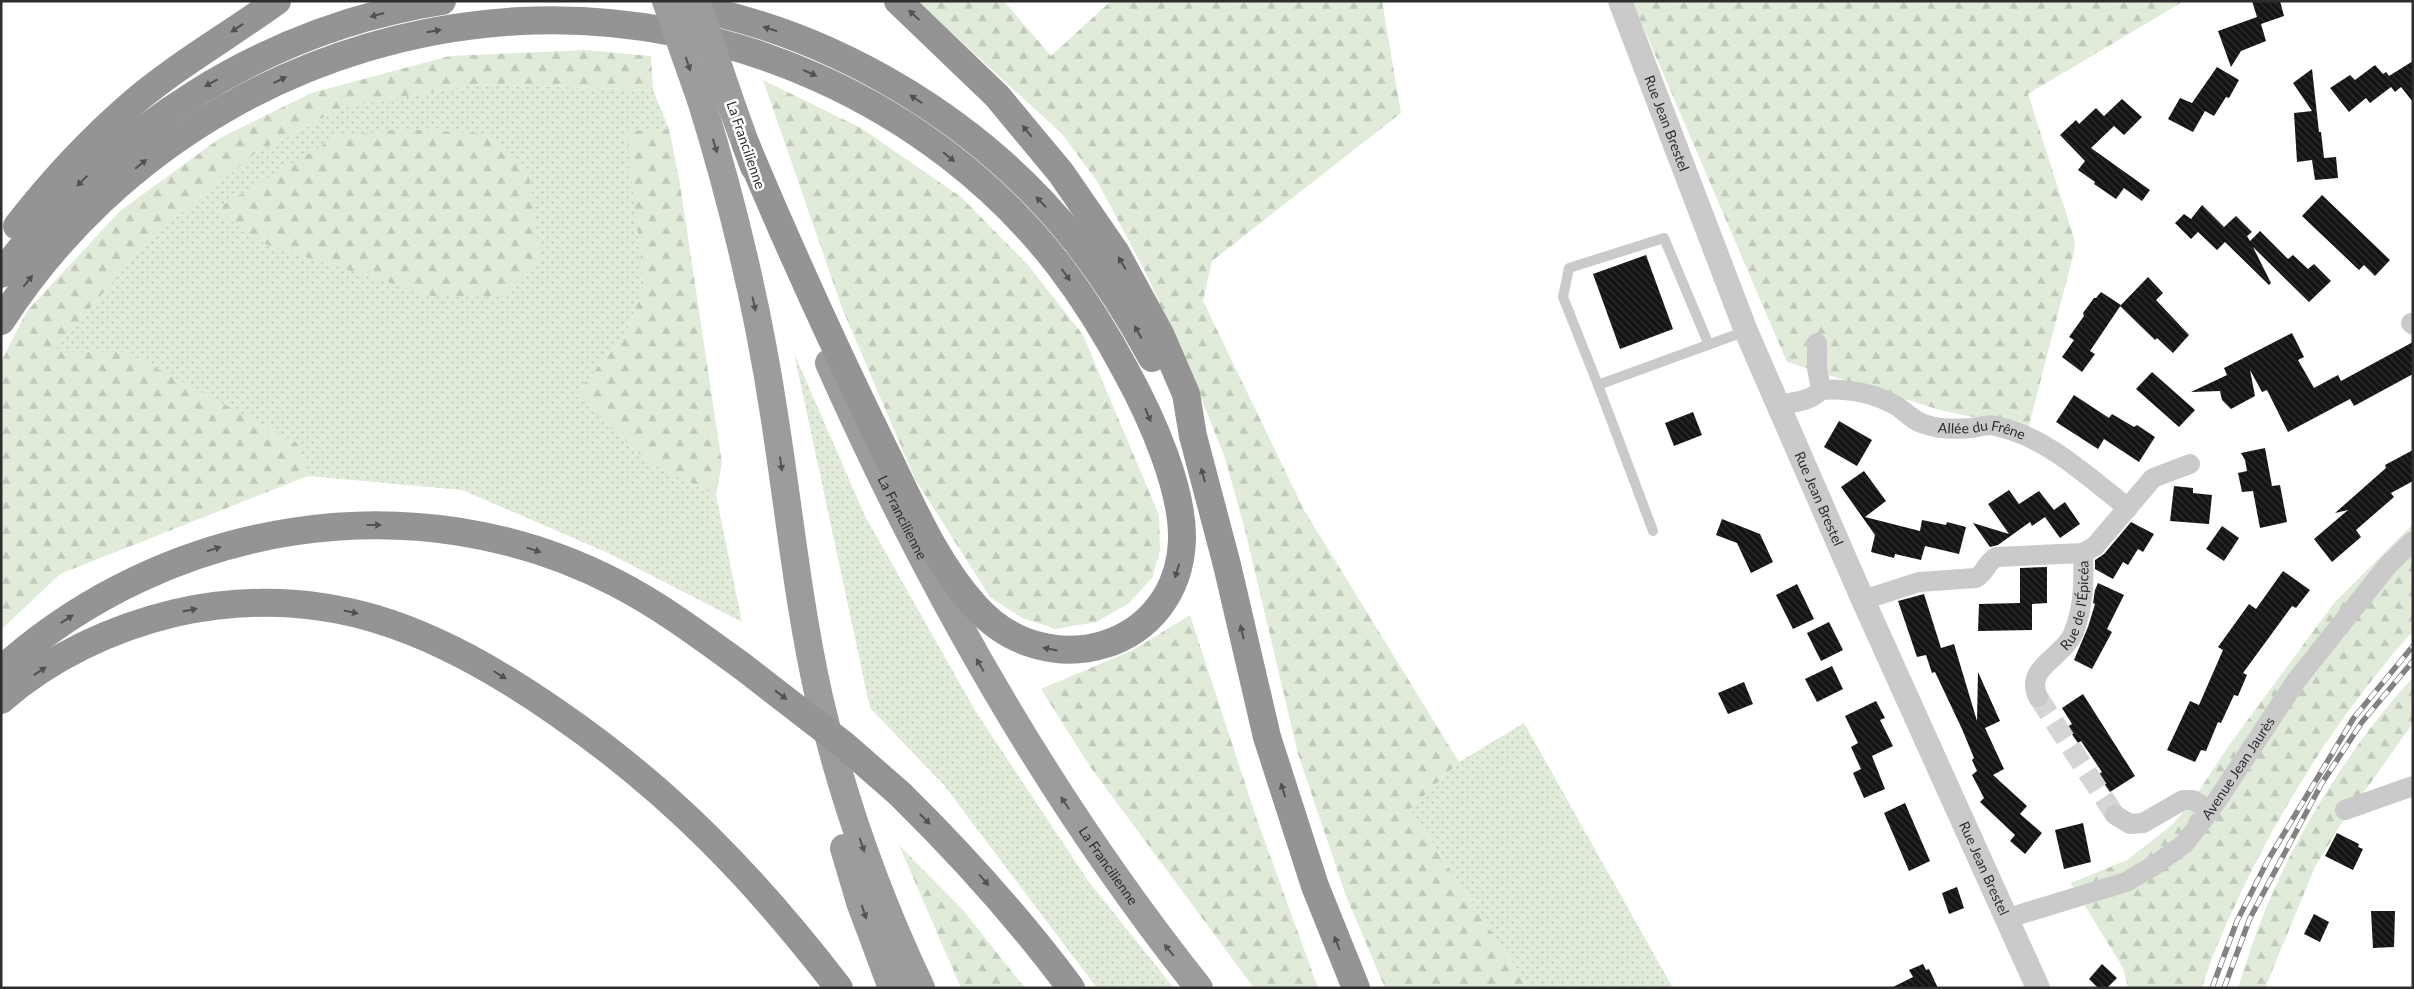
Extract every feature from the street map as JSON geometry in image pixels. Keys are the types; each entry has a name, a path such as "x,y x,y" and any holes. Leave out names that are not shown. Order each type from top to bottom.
{"highway":[{"path":"1,248 41,195 74,159 134,102 181,66 277,1"},
{"path":"1,274 41,224 95,169 151,122 198,90 236,69 303,39 384,13 442,1"},
{"path":"659,1 744,21 814,45 910,96 974,141 1024,185 1047,209 1098,270 1119,301 1158,369 1178,420 1193,436"},
{"name":"La Francilienne","path":"666,1 701,100 723,172 757,316 774,414 811,659 846,797 872,874 901,946 921,988"},
{"name":"La Francilienne","path":"696,1 782,248 826,356 899,514 947,606 1017,728 1060,796 1152,929 1199,988"},
{"path":"898,1 997,96 1061,172 1090,211 1116,252 1161,336 1186,394 1193,436 1227,565 1267,737 1315,886 1356,988"},
{"path":"1,321 22,288 50,252 82,217 143,163 180,135 230,105 323,62 409,35 498,22 546,20 598,21 642,26 726,44 798,68 830,82 887,114 930,143 969,174 1015,216 1058,264 1080,294 1100,325 1142,400 1158,438 1179,505 1182,540 1175,578 1167,595 1158,607 1135,628 1107,644 1072,652 1033,646 1013,637 996,627 977,609 937,552 895,471 813,300 746,144"},
{"path":"789,522 803,668 815,737 860,902 892,988"},
{"path":"1,670 54,628 97,599 168,565 234,542 302,529 372,525 404,526 475,536 508,543 576,565 616,583 656,606 742,666 844,745 900,794 979,874 1044,950 1071,988"},
{"path":"1,700 25,681 60,659 111,632 159,617 205,607 249,603 304,604 361,614 411,630 466,654 499,674 578,726 642,775 699,827 754,883 839,988"}],"street":[{"name":"Rue Jean Brestel","path":"1620,1 1746,331 1777,405 1862,600 2008,918 2038,988"},
{"path":"1777,405 1815,397 1821,390 1817,368 1817,343"},
{"name":"Allée du Frêne","path":"1821,390 1842,389 1877,398 1896,405 1913,420 1927,426 1970,428 1994,425 2034,440 2056,454 2128,508"},
{"name":"Rue de l'Épicéa","path":"2038,697 2035,692 2036,676 2043,666 2056,656 2072,635 2084,594 2083,553 2095,546 2152,478 2190,464"},
{"name":"Avenue Jean Jaurès","path":"2008,918 2126,882 2184,844 2210,811 2296,681 2388,565 2413,541"},
{"path":"1862,600 1919,582 1976,578 1983,574 1989,561 1996,557 2083,553"},
{"path":"2345,810 2413,786"},
{"path":"2115,815 2130,824 2143,824 2183,800 2193,800 2210,811"}],"lane":[{"path":"1653,531 1598,385 1562,297 1569,268 1664,238 1709,345"},
{"path":"1598,385 1746,331"}],"green space":[{"path":"917,1 1004,1 1051,56 1111,1 1382,1 1401,113 1212,261 1203,301 1304,510 1459,762 1410,809 1529,988 1385,988 1346,896 1298,754 1245,530 1225,458 1197,388 1146,273 1097,181 1062,134"},
{"path":"1632,1 2184,1 2028,94 2075,241 2074,252 2028,429 1940,410 1787,362"},
{"path":"586,50 651,56 653,90 480,84 345,106 256,153 149,239 53,352 126,352 297,443 308,476 60,574 1,630 1,362 27,311 120,211 220,138 311,93 450,56"},
{"path":"763,80 861,128 961,197 1028,265 1083,335 1159,515 1160,551 1152,578 1128,604 1096,622 1056,629 1022,618 990,597 915,479 842,308"},
{"path":"480,84 653,90 669,129 627,131 644,285 626,334 575,394 648,462 716,495 742,622 608,553 462,490 308,476 296,443 53,352 149,239 256,153 345,106"},
{"path":"403,129 491,134 530,180 540,261 504,297 432,296 267,245 215,210 336,137"},
{"path":"669,129 679,178 722,463 716,495 648,462 575,394 626,334 644,285 626,131"},
{"path":"794,353 865,516 976,712 1089,882 1174,988 1097,988 943,784 870,708"},
{"path":"2413,524 2413,631 2364,690 2299,785 2244,886 2216,949 2202,988 2128,988 2123,968 2071,883 2127,860 2172,825 2193,800 2227,748 2334,603"},
{"path":"1190,615 1256,817 1318,988 1254,988 1091,768 1041,689 1133,650"},
{"path":"2413,677 2413,723 2340,826 2315,867 2265,988 2238,988 2256,934 2273,893 2306,827 2345,763"},
{"path":"1524,723 1673,988 1529,988 1410,809 1459,762"},
{"path":"899,845 963,910 1025,988 961,988"}],"building":[{"path":"2252,1 2280,1 2284,16 2261,24 2266,41 2241,51 2231,67 2218,31 2257,17"},
{"path":"2413,61 2413,102 2401,87 2395,92 2391,87 2370,103 2366,98 2349,112 2330,88 2350,75 2355,80 2375,65 2383,74 2386,72 2389,76"},
{"path":"2217,67 2239,80 2229,98 2226,97 2214,116 2205,111 2193,132 2168,119 2180,98 2192,103"},
{"path":"2312,69 2324,158 2336,157 2338,178 2315,180 2312,160 2297,162 2294,113 2312,111 2293,83"},
{"path":"2122,99 2142,117 2124,135 2114,126 2091,148 2150,190 2142,201 2124,188 2116,199 2094,184 2095,182 2078,170 2085,161 2060,135 2076,120 2079,124 2096,108 2104,116"},
{"path":"2322,195 2390,260 2375,276 2364,265 2359,270 2302,216"},
{"path":"2202,205 2224,227 2236,216 2252,232 2247,236 2250,241 2260,231 2288,259 2293,255 2308,269 2314,264 2331,281 2309,302 2253,247 2271,283 2269,285 2225,242 2217,250 2198,232 2191,239 2175,223 2184,214 2191,219"},
{"path":"1646,255 1673,329 1620,349 1593,274"},
{"path":"2148,277 2163,293 2156,300 2189,335 2173,353 2157,338 2155,340 2120,306"},
{"path":"2101,292 2121,305 2090,351 2095,354 2082,372 2062,357 2074,340 2069,337 2084,316 2083,313"},
{"path":"2292,333 2304,357 2298,360 2314,388 2338,375 2341,381 2413,342 2413,374 2354,406 2350,399 2288,432 2267,390 2262,392 2250,370 2255,396 2231,409 2222,400 2220,391 2191,392 2227,375 2224,368"},
{"path":"2152,372 2195,410 2179,427 2136,389"},
{"path":"2074,395 2109,418 2112,414 2134,427 2137,425 2155,437 2139,462 2104,439 2098,449 2056,422"},
{"path":"1693,412 1702,435 1674,446 1665,423"},
{"path":"1839,421 1872,440 1857,466 1824,447"},
{"path":"2265,448 2272,486 2280,485 2287,522 2260,528 2253,491 2242,492 2238,473 2247,471 2245,460 2241,453"},
{"path":"2413,450 2413,481 2391,493 2394,497 2356,530 2361,537 2332,562 2314,539 2348,510 2335,513 2386,468 2385,465"},
{"path":"1864,471 1886,501 1865,517 1920,531 1922,520 1946,525 1947,522 1966,527 1959,554 1925,546 1921,560 1895,554 1894,558 1871,552 1875,535 1841,487"},
{"path":"2174,486 2193,488 2193,493 2212,495 2209,524 2170,521"},
{"path":"2009,490 2019,504 2039,491 2054,510 2065,502 2080,524 2060,538 2045,517 2032,526 2030,522 1998,545 1990,547 1973,523 2009,534 1988,504"},
{"path":"1722,519 1760,534 1773,562 1751,573 1737,543 1716,535"},
{"path":"2131,522 2154,534 2143,552 2138,549 2128,565 2123,562 2113,579 2095,569 2095,560 2104,554"},
{"path":"2222,526 2239,538 2224,561 2206,549"},
{"path":"2047,567 2047,603 2032,604 2032,630 1978,631 1979,604 2020,603 2020,568"},
{"path":"2283,571 2310,590 2296,608 2292,606 2243,673 2247,675 2238,696 2234,695 2221,723 2218,722 2206,751 2201,750 2195,762 2167,750 2190,701 2199,705 2223,650 2218,647 2249,604 2256,609"},
{"path":"2098,583 2124,595 2107,629 2112,632 2092,669 2074,660 2088,627 2095,604 2093,603"},
{"path":"1797,584 1814,619 1793,629 1776,595"},
{"path":"1924,594 1941,648 1954,644 1977,721 1978,672 2000,721 1985,728 2004,769 1993,775 2027,806 2020,814 2042,833 2025,854 2010,841 2015,835 1980,802 1984,798 1972,775 1977,771 1972,760 1974,758 1962,729 1935,672 1932,673 1926,655 1917,657 1898,601"},
{"path":"1829,622 1843,650 1821,661 1807,633"},
{"path":"1832,666 1843,689 1817,702 1805,679"},
{"path":"1744,682 1753,704 1728,714 1718,693"},
{"path":"2083,694 2135,776 2110,792 2098,775 2102,772 2081,741 2078,743 2067,727 2072,724 2062,708"},
{"path":"1876,701 1885,718 1880,720 1893,746 1872,756 1885,789 1864,798 1853,773 1861,769 1851,747 1858,743 1845,716"},
{"path":"1905,803 1930,861 1909,871 1884,813"},
{"path":"2083,823 2091,862 2064,869 2055,830"},
{"path":"2337,833 2359,844 2358,847 2363,849 2353,870 2325,856"},
{"path":"1957,887 1964,908 1949,914 1942,893"},
{"path":"2371,911 2395,911 2394,947 2373,948"},
{"path":"2314,914 2329,922 2320,942 2304,934"},
{"path":"1923,964 1926,970 1929,969 1938,988 1891,988 1913,977 1909,970"},
{"path":"2102,964 2117,978 2107,988 2098,988 2089,979"}],"tunnel":[{"path":"2038,697 2115,815"}],"railway":[{"path":"2212,988 2237,921 2268,860 2353,719 2413,646"},
{"path":"2224,988 2250,918 2322,783 2362,722 2413,661"}]}
